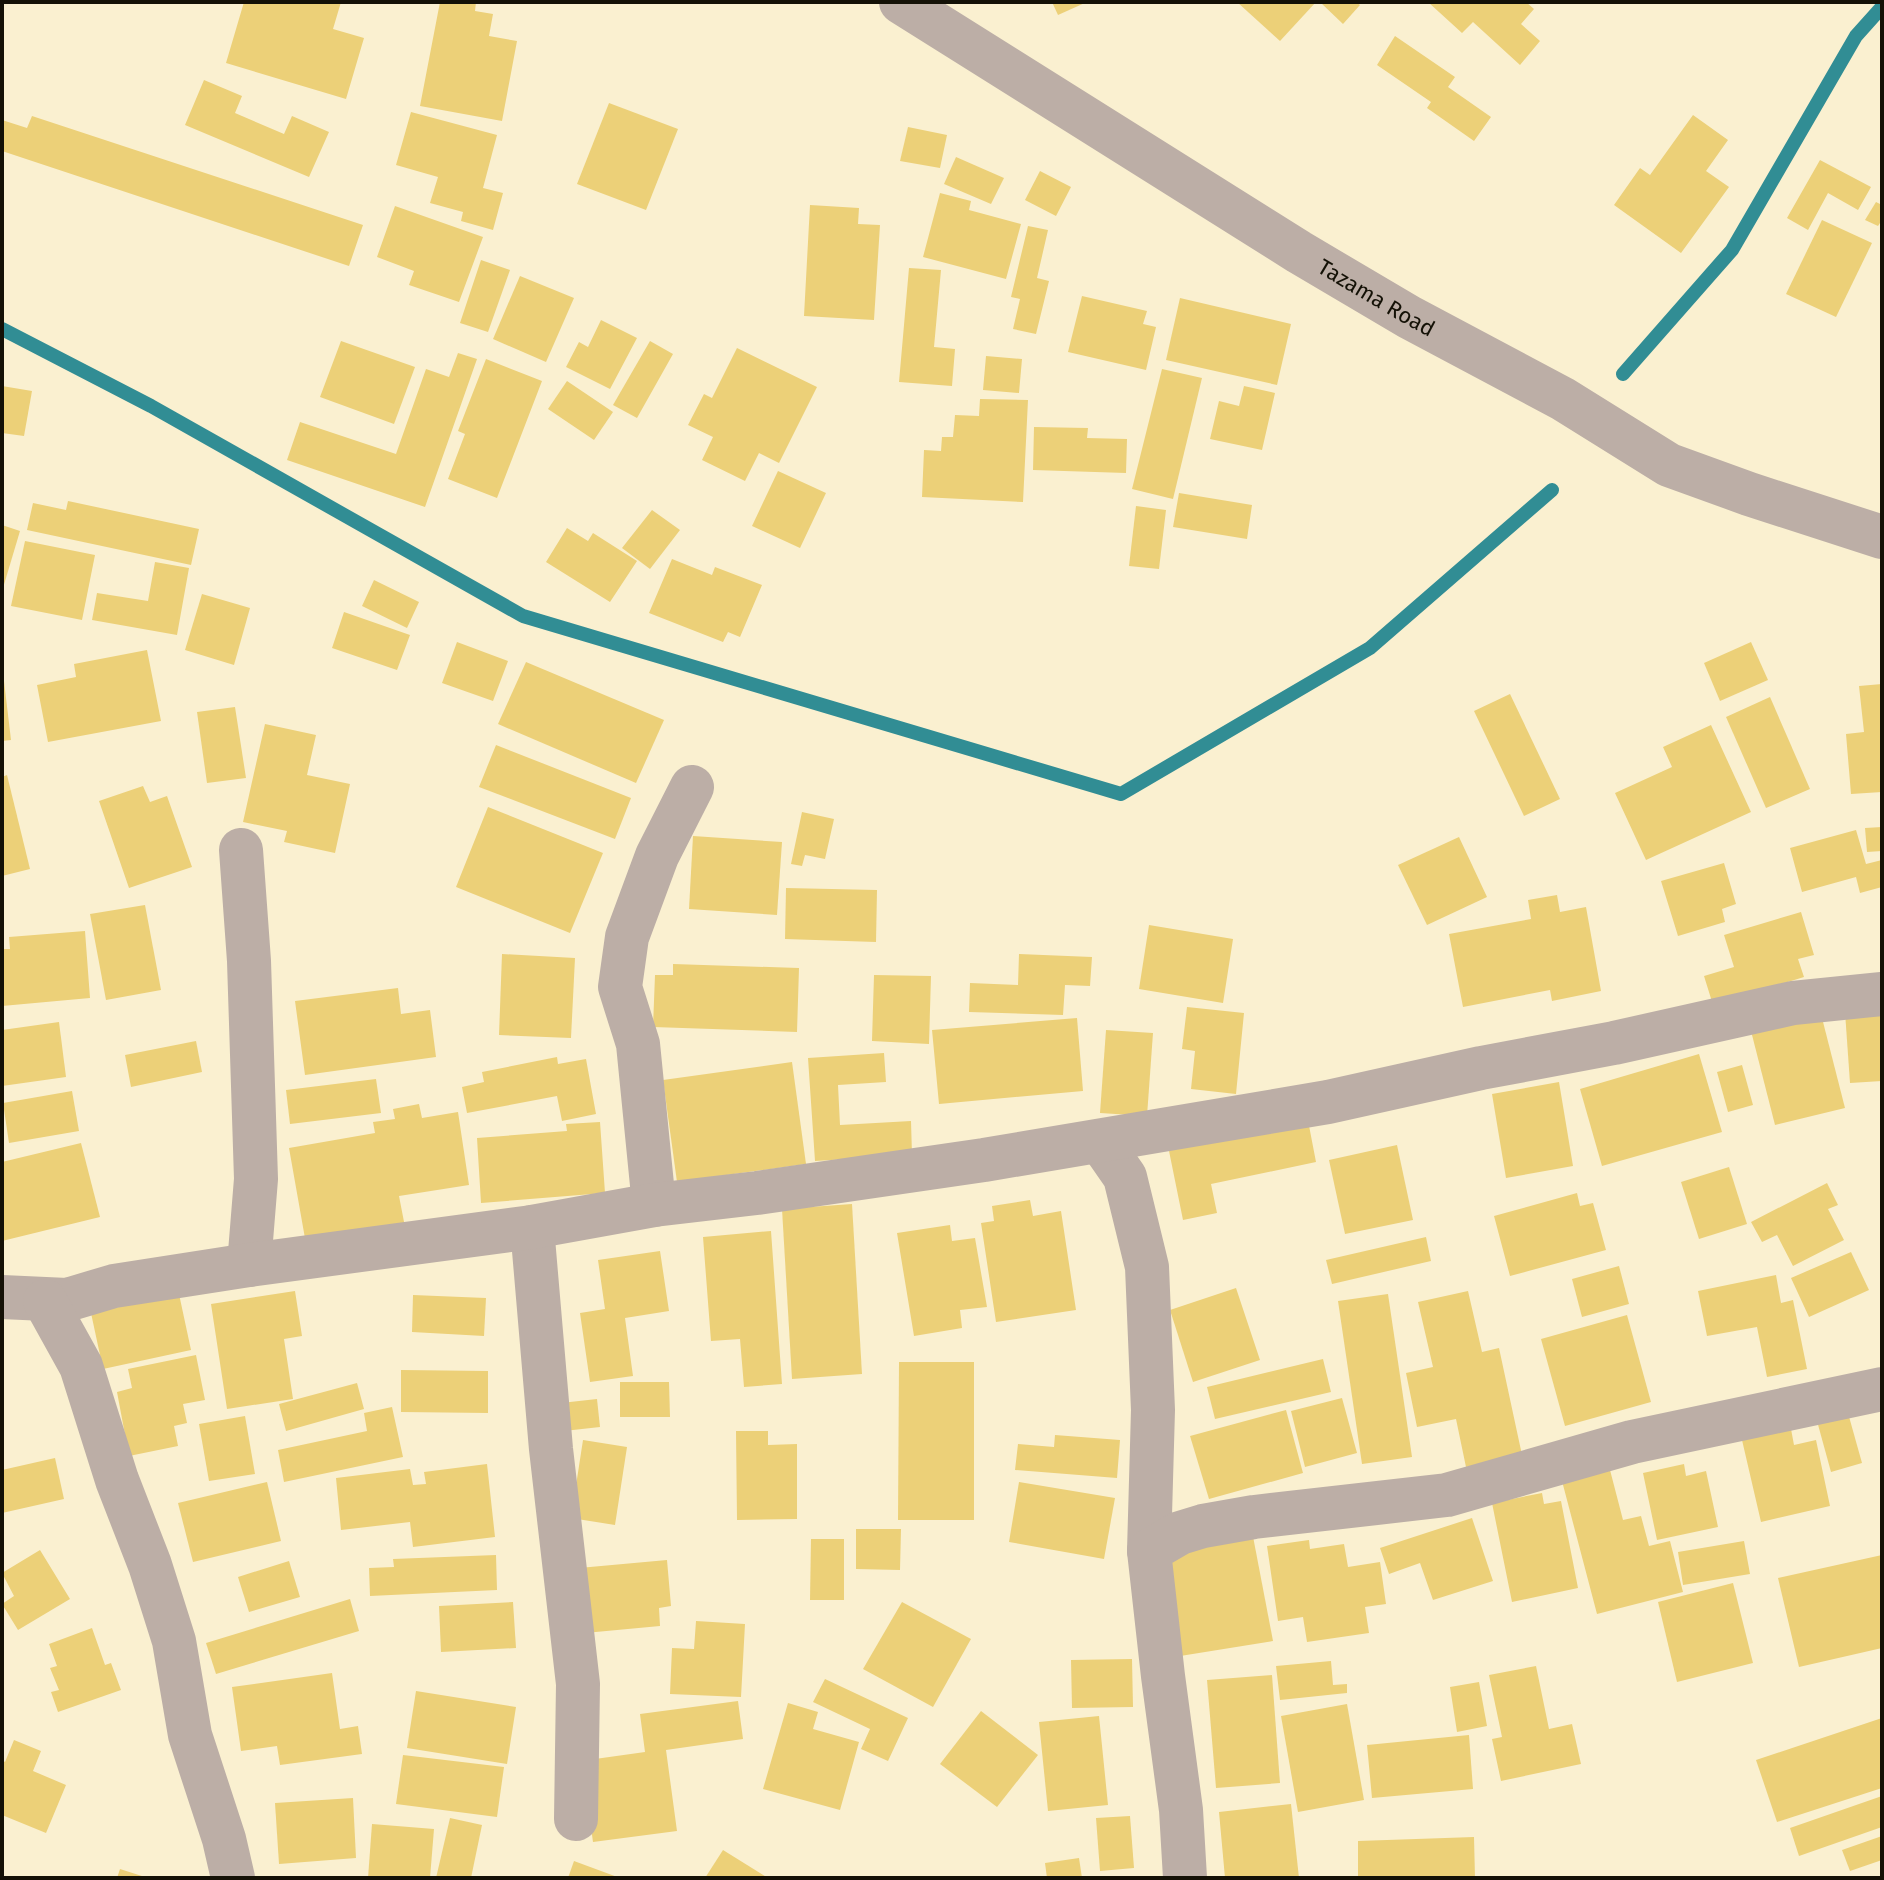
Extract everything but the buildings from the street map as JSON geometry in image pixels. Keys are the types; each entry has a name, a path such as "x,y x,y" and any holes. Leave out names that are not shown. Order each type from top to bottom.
{"street":[{"name":"Tazama Road","path":"907,3 1299,252 1409,317 1563,399 1669,465 1882,537"},
{"path":"654,1205 638,1044 620,987 627,937 657,856 692,787"},
{"path":"241,850 249,961 256,1179 249,1265"},
{"path":"2,1297 67,1300 114,1286 249,1265 532,1227 654,1205 757,1193 1100,1141 1328,1102 1793,1003 1882,994"},
{"path":"1100,1141 1125,1177 1147,1267 1153,1410 1149,1551 1181,1810 1185,1878"},
{"path":"532,1227 551,1449 578,1684 576,1819"},
{"path":"45,1301 81,1366 117,1480 150,1565 174,1641 190,1735 224,1839 233,1878"},
{"path":"1149,1551 1180,1533 1203,1526 1254,1517 1447,1495 1632,1442 1880,1400"}],"waterway":[{"path":"1623,374 1732,250 1856,36 1882,7"},
{"path":"2,329 151,406 523,616 1121,794 1370,648 1552,490"}]}
